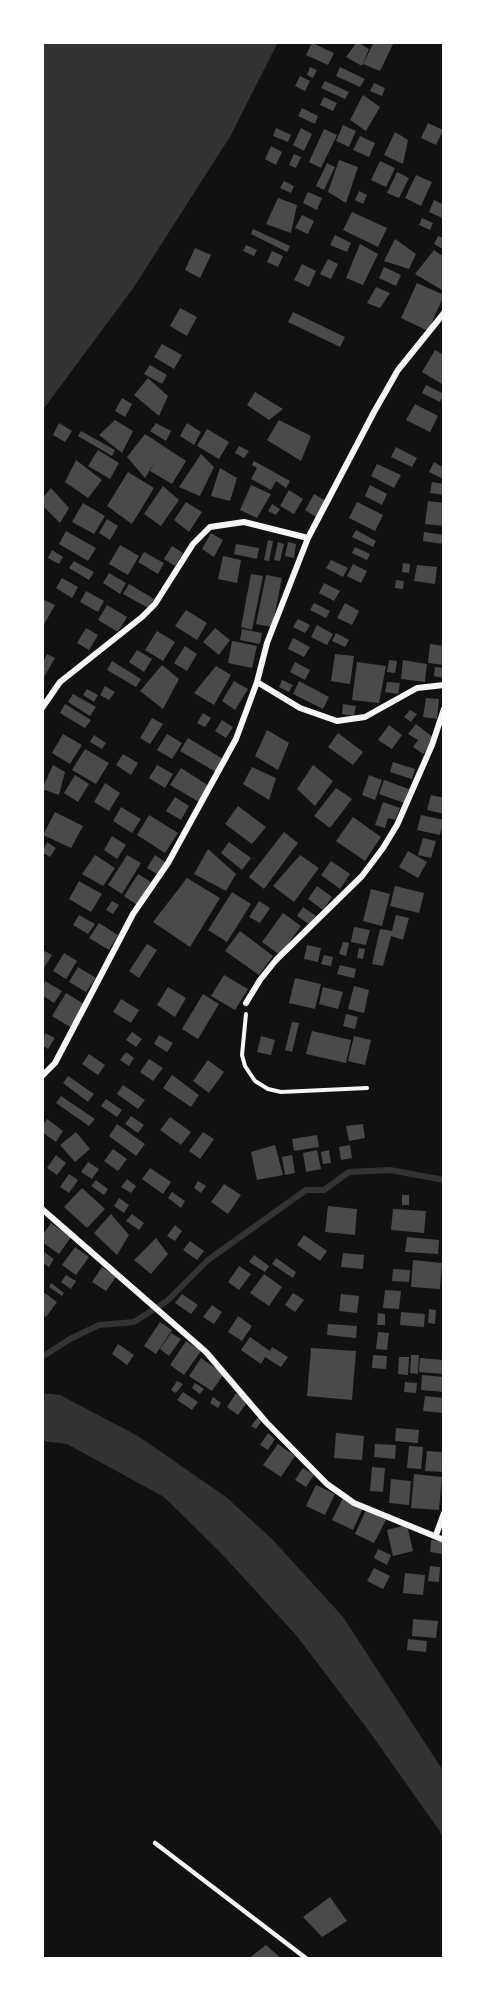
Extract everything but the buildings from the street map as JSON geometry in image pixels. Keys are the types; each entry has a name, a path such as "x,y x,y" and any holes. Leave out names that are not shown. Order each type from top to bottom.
{"street":[{"path":"42,1076 55,1063 133,914 168,862 206,797 236,739 257,682 267,643 308,538 398,370 444,314"},
{"path":"42,708 60,682 155,604 193,544 210,527 244,522 308,538"},
{"path":"257,682 300,708 337,721 365,717 417,688 444,685"},
{"path":"246,1003 276,960 362,876 383,848 397,825 432,746 444,709"},
{"path":"42,1209 206,1352 266,1422 327,1484 354,1503 444,1540"},
{"path":"436,1535 444,1513"}],"lane":[{"path":"155,1843 308,1959"}],"path":[{"path":"246,1003 242,1055 245,1066 255,1081 268,1089 281,1092 367,1088"}],"shaded area":[{"path":"42,42 278,42 231,135 134,287 42,411"},
{"path":"42,1393 60,1395 138,1436 226,1497 272,1539 343,1617 444,1772 444,1841 439,1830 369,1731 296,1635 220,1552 164,1497 67,1444 42,1441"}],"waterway":[{"path":"42,1357 70,1339 99,1325 134,1322 167,1301 208,1260 306,1190 324,1190 349,1172 390,1170 444,1180"}]}
